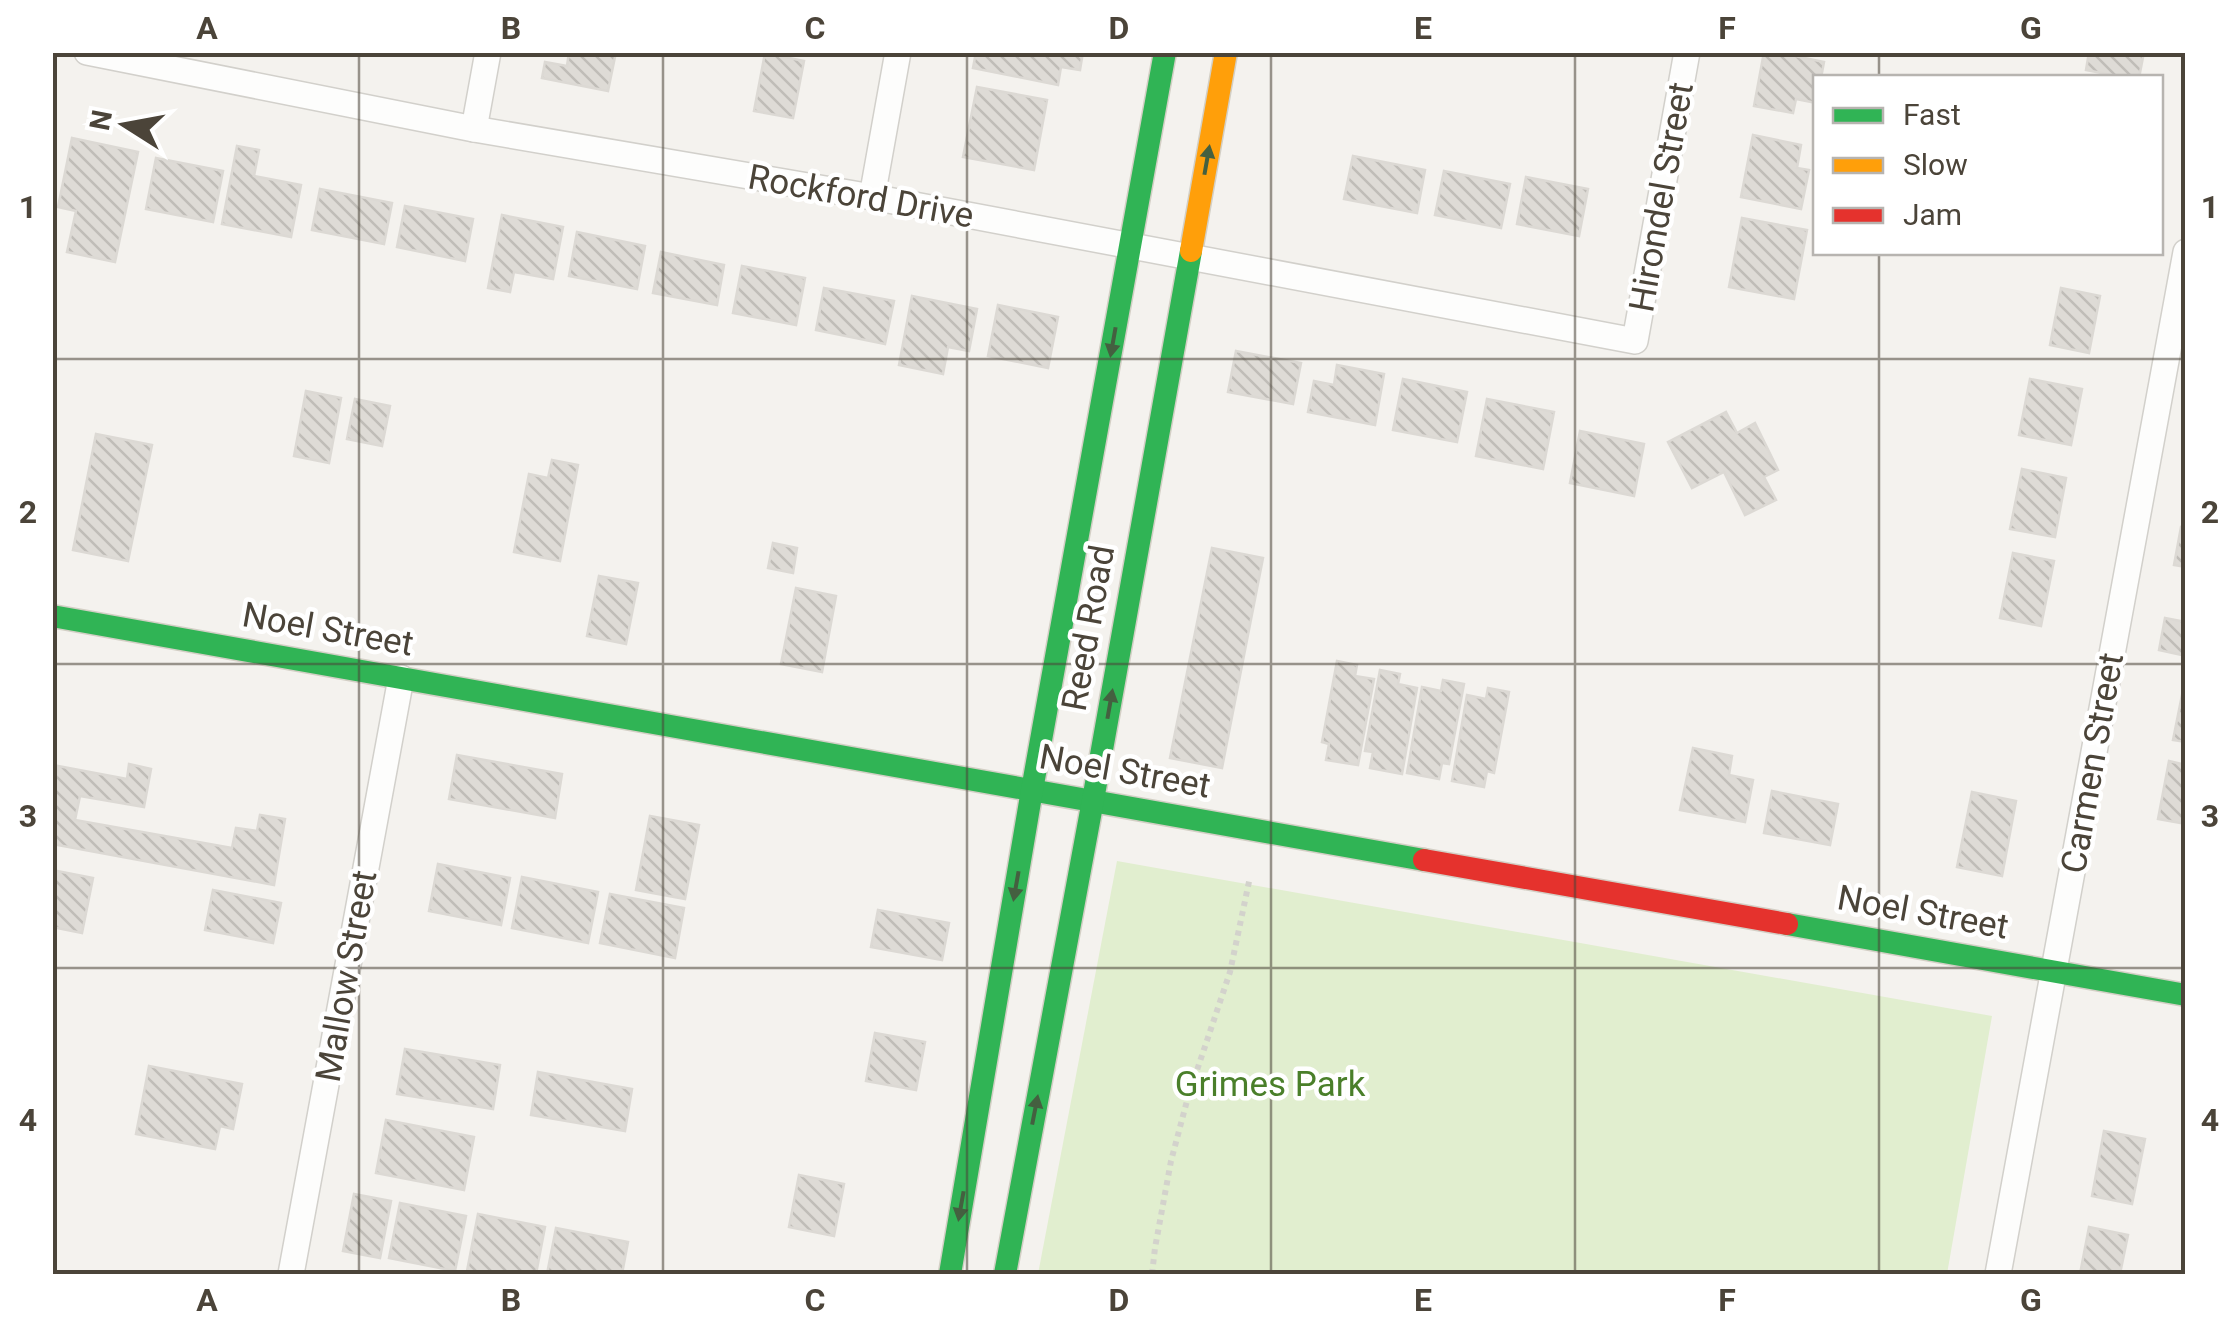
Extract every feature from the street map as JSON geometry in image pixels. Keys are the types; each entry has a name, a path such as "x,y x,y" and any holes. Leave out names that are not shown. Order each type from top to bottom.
{"street":[{"name":"Rockford Drive","path":"88,52 474,128 1190,256 1636,341"},
{"path":"474,128 488,52"},
{"path":"872,198 898,52"},
{"name":"Reed Road","path":"950,1274 1032,790 1165,52"},
{"name":"Reed Road","path":"1005,1274 1226,52"},
{"name":"Hirondel Street","path":"1636,341 1687,52"},
{"name":"Carmen Street","path":"1998,1274 2186,252"},
{"name":"Noel Street","path":"52,616 2186,995"},
{"name":"Mallow Street","path":"291,1274 401,678"}],"path":[{"path":"1152,1274 1171,1161 1188,1096 1230,972 1250,877"}],"green space":[{"name":"Grimes Park","path":"1117,861 1992,1016 1947,1274 1038,1274"}],"building":[{"path":"569,52 616,52 608,91 542,78 545,62 567,66"},
{"path":"976,52 1083,52 1080,70 1061,67 1058,85 973,68"},
{"path":"1764,52 1824,62 1822,75 1813,75 1813,102 1796,99 1793,113 1754,106"},
{"path":"2089,52 2144,52 2140,75 2086,70"},
{"path":"765,53 804,61 793,118 754,111"},
{"path":"977,87 1047,100 1034,170 963,157"},
{"path":"1753,135 1801,145 1797,168 1809,170 1801,209 1741,197"},
{"path":"72,138 138,152 115,262 67,252 76,211 58,207"},
{"path":"237,146 259,150 254,176 301,185 291,237 222,224"},
{"path":"1353,156 1425,170 1417,213 1344,199"},
{"path":"156,158 223,171 213,222 146,209"},
{"path":"1444,171 1510,184 1501,228 1435,215"},
{"path":"1526,177 1588,189 1579,236 1517,224"},
{"path":"320,189 392,203 384,244 312,230"},
{"path":"405,206 473,219 465,261 397,247"},
{"path":"502,215 563,227 553,279 514,272 510,292 488,288"},
{"path":"1742,218 1807,230 1794,299 1729,287"},
{"path":"577,232 645,246 637,289 569,276"},
{"path":"661,252 724,265 717,305 653,293"},
{"path":"742,266 805,278 796,325 733,313"},
{"path":"824,288 894,301 885,344 816,330"},
{"path":"2061,288 2100,296 2089,353 2050,345"},
{"path":"912,296 977,309 969,351 948,347 943,374 899,365"},
{"path":"998,305 1058,317 1048,368 988,356"},
{"path":"1236,351 1301,363 1293,404 1228,392"},
{"path":"1337,365 1384,374 1375,425 1308,412 1314,381 1334,385"},
{"path":"1403,379 1467,392 1457,442 1393,430"},
{"path":"2030,379 2082,389 2071,445 2019,435"},
{"path":"306,391 341,398 329,463 294,456"},
{"path":"355,399 390,406 382,446 347,439"},
{"path":"1487,399 1554,412 1543,469 1476,456"},
{"path":"1726,412 1737,433 1755,423 1778,470 1764,477 1776,500 1745,515 1724,472 1692,488 1668,442"},
{"path":"1580,431 1644,444 1634,496 1570,483"},
{"path":"96,434 152,445 128,561 73,550"},
{"path":"552,460 578,465 560,561 514,552 529,474 548,478"},
{"path":"2022,469 2066,478 2055,537 2010,529"},
{"path":"2181,527 2186,528 2186,567 2174,565"},
{"path":"773,543 797,548 793,573 768,568"},
{"path":"1212,548 1263,558 1222,768 1170,758"},
{"path":"2013,553 2054,561 2041,626 2000,618"},
{"path":"599,576 638,583 626,644 587,636"},
{"path":"796,588 836,596 822,672 781,664"},
{"path":"2165,618 2186,622 2186,656 2159,650"},
{"path":"1337,661 1357,665 1355,676 1374,679 1358,765 1326,760 1329,744 1322,742"},
{"path":"1380,670 1400,674 1398,684 1417,688 1402,774 1370,768 1373,752 1365,751"},
{"path":"2186,675 2186,742 2173,740"},
{"path":"1443,680 1464,684 1449,764 1442,763 1439,779 1407,773 1422,687 1441,691"},
{"path":"1488,688 1509,692 1494,773 1487,771 1484,787 1452,781 1467,695 1486,699"},
{"path":"1693,748 1732,756 1729,775 1753,780 1745,822 1680,810"},
{"path":"457,755 562,774 555,818 449,799"},
{"path":"2169,761 2186,765 2186,824 2158,819"},
{"path":"129,764 151,769 144,807 80,796 75,820 232,848 236,828 257,831 260,815 285,819 274,885 52,844 52,797 58,766 127,779"},
{"path":"1772,791 1838,804 1830,845 1764,833"},
{"path":"1972,792 2016,801 2002,876 1957,867"},
{"path":"650,816 699,825 685,899 636,890"},
{"path":"438,864 510,878 501,925 429,911"},
{"path":"52,870 93,878 82,933 52,927"},
{"path":"522,877 598,892 588,943 512,928"},
{"path":"213,890 281,903 273,943 205,930"},
{"path":"610,894 684,908 675,958 600,943"},
{"path":"878,910 949,923 942,960 871,947"},
{"path":"875,1033 925,1042 916,1090 866,1081"},
{"path":"405,1049 500,1065 493,1109 397,1094"},
{"path":"149,1066 242,1084 233,1129 220,1126 215,1149 136,1134"},
{"path":"538,1072 632,1089 625,1131 531,1115"},
{"path":"386,1120 474,1137 464,1190 376,1173"},
{"path":"2104,1131 2145,1139 2132,1204 2092,1196"},
{"path":"799,1175 844,1184 834,1236 789,1227"},
{"path":"354,1194 391,1201 380,1258 343,1251"},
{"path":"400,1203 466,1216 455,1271 389,1258"},
{"path":"478,1214 545,1227 536,1274 467,1271"},
{"path":"2089,1227 2128,1235 2120,1274 2080,1274"},
{"path":"556,1228 628,1242 622,1274 547,1274"}],"traffic: fast":[{"path":"950,1274 1032,790 1165,52"},
{"path":"1005,1274 1191,251"},
{"path":"52,616 1424,860"},
{"path":"1787,924 2186,995"}],"traffic: slow":[{"path":"1191,251 1226,52"}],"traffic: jam":[{"path":"1424,860 1787,924"}]}
